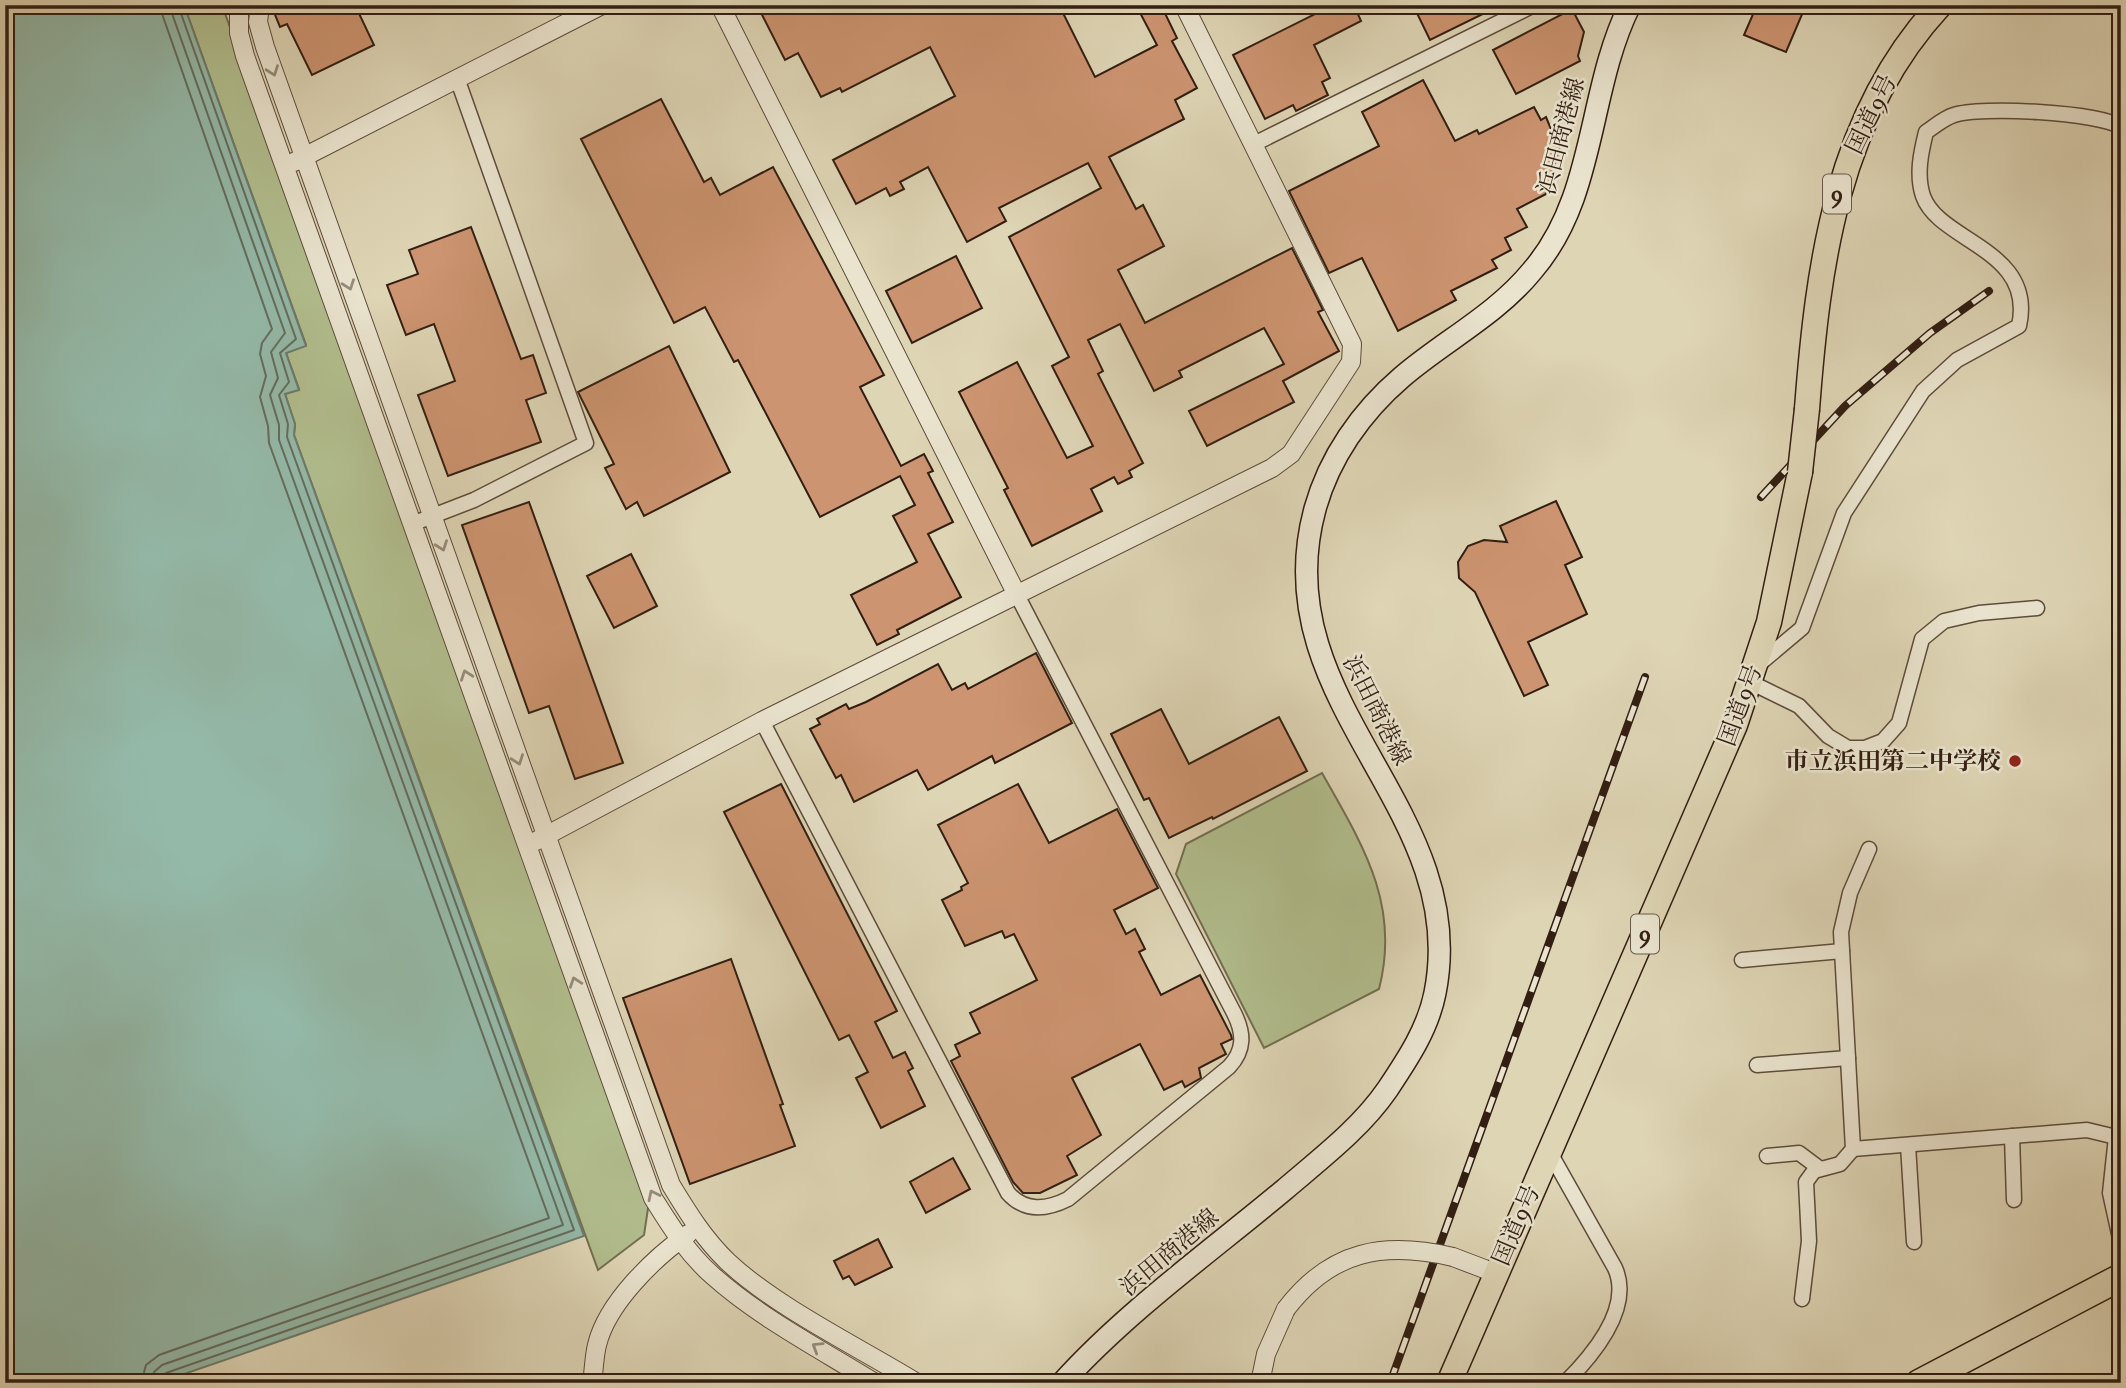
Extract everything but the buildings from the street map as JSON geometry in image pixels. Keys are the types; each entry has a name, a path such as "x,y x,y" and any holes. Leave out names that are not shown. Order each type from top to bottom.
{"highway":[{"name":"国道9号","path":"1449,1383 1735,725 1752,675 1783,561 1800,472 1818,286 1839,186 1879,92 1915,36 1940,5"},
{"path":"1919,1383 2090,1293 2121,1280"}],"main road":[{"name":"浜田商港線","path":"1062,1383 1128,1321 1324,1156 1383,1096 1416,1045 1435,994 1439,946 1434,892 1416,839 1355,733 1322,661 1309,617 1307,556 1314,510 1331,463 1363,417 1400,378 1503,302 1534,270 1563,226 1581,179 1606,64 1630,5"}],"street":[{"path":"239,5 242,44 653,1198 679,1240 710,1274 746,1303 875,1383"},
{"path":"260,5 258,22 265,47 654,1144 671,1185 697,1228 729,1263 769,1293 918,1383"},
{"path":"285,167 602,5"},
{"path":"720,5 1017,596 1234,1013 1242,1039 1237,1059 1068,1199 1035,1208 1015,1200 1008,1193 762,722"},
{"path":"526,845 762,722 1272,468 1291,454 1350,362 1352,344 1184,5"},
{"path":"1254,144 1534,5"},
{"path":"412,524 474,500 586,443 457,78"},
{"path":"2037,608 1944,621 1922,639 1899,723 1883,741 1865,748 1847,748 1828,736 1799,706 1752,675 1802,628 1844,513 1923,391 1957,360 2020,326 2024,307 2016,287 1999,261 1936,215 1923,196 1919,162 1926,132 1953,115 1988,109 2087,117 2121,127"},
{"path":"1853,1149 1842,951 1843,914 1869,849"},
{"path":"1742,960 1842,951"},
{"path":"1757,1065 1848,1058"},
{"path":"1802,1299 1809,1241 1806,1182 1819,1168 1840,1164 1853,1149 2087,1130 2119,1133 2110,1193 2118,1237"},
{"path":"2012,1136 2014,1200"},
{"path":"1908,1144 1914,1242"},
{"path":"1549,1150 1615,1268 1621,1284 1612,1320 1590,1354 1565,1383"},
{"path":"1767,1156 1799,1153 1819,1168"},
{"path":"592,1383 597,1343 618,1301 639,1276 679,1240 697,1228"},
{"path":"1261,1383 1266,1354 1286,1309 1318,1274 1353,1255 1398,1250 1453,1257 1495,1273"}],"shaded area":[{"path":"184,5 222,5 649,1202 644,1235 598,1270 294,435 295,424 285,394 299,389 286,353 306,345"},
{"path":"1322,773 1363,850 1381,902 1385,958 1379,989 1264,1048 1176,874 1186,844"}],"water":[{"path":"5,5 184,5 306,346 286,353 299,390 285,394 295,424 294,435 584,1236 158,1383 5,1383"}],"railway":[{"path":"1761,497 1845,406 1930,333 1989,291"},
{"path":"1390,1383 1645,677"}],"place":[{"name":"市立浜田第二中学校","path":"2015,761"}]}
